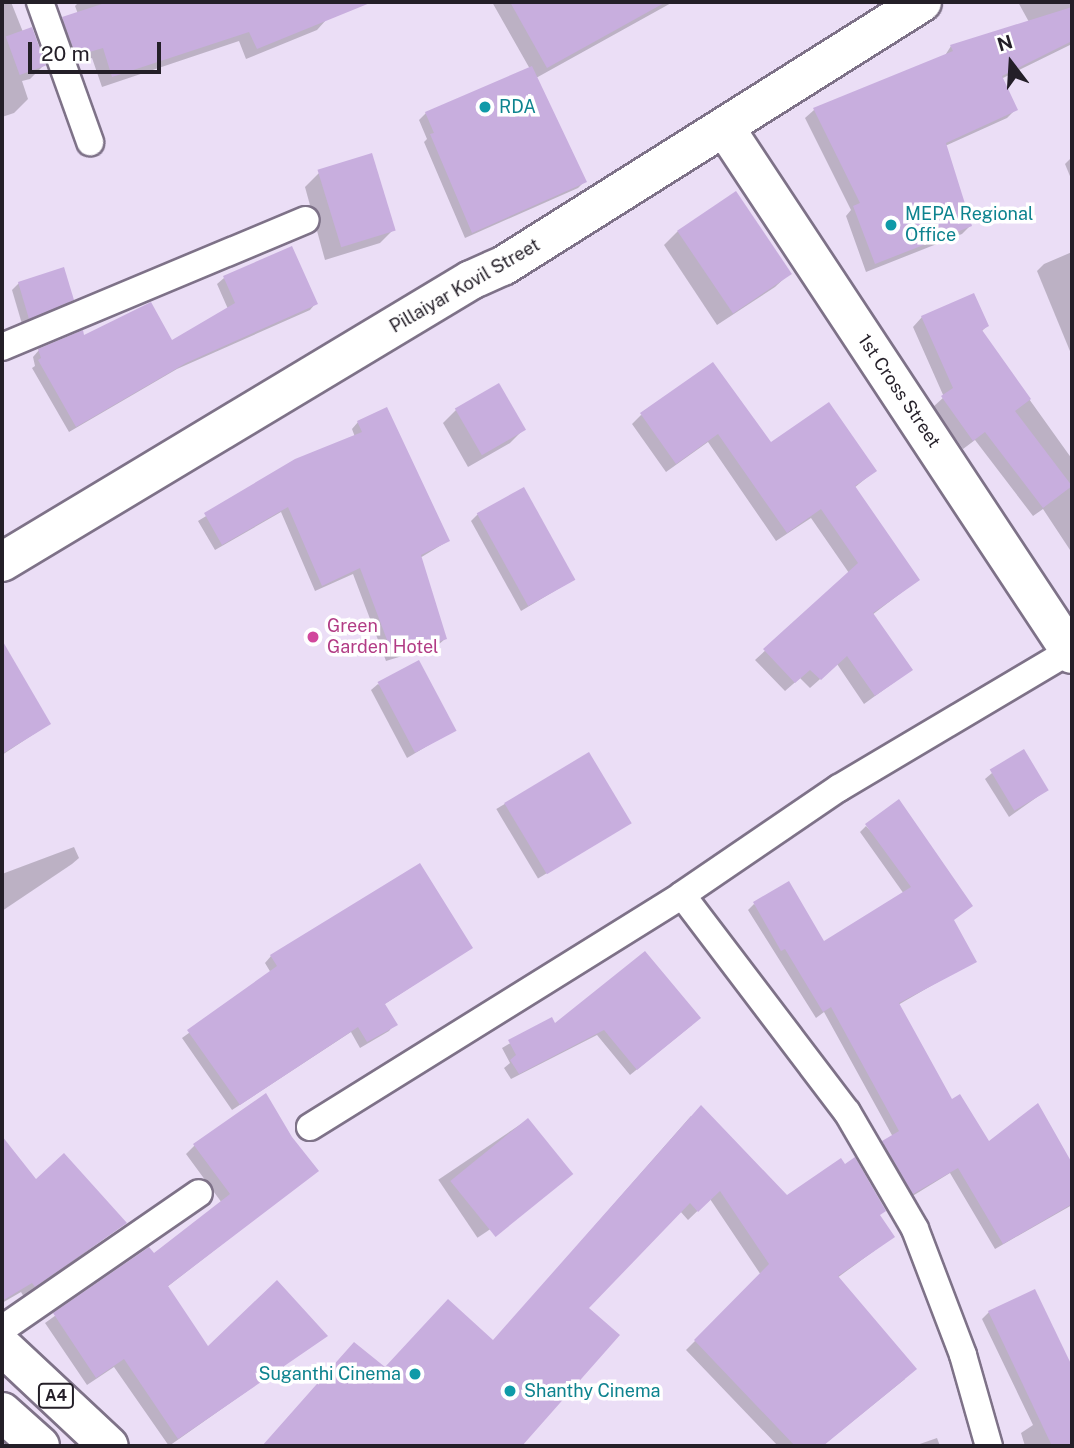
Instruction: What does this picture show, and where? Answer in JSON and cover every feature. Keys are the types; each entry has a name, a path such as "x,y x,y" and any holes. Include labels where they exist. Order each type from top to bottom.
{"main road":[{"name":"Pillaiyar Kovil Street","path":"2,562 471,280 503,266 725,128 770,95 922,2"},
{"name":"1st Cross Street","path":"725,128 1071,652"},
{"name":"A4","path":"2,1346 109,1446"},
{"name":"A4","path":"2,1412 40,1446"}],"lane":[{"path":"40,2 90,142"},
{"path":"2,346 305,220"},
{"path":"310,1126 682,895 839,788 1071,652"},
{"path":"682,895 847,1112 915,1229 963,1355 989,1446"},
{"path":"2,1329 200,1193"}],"building":[{"path":"108,2 370,3 257,49 249,32 112,77 103,48 76,56 62,17"},
{"path":"510,2 666,2 547,68"},
{"path":"1072,7 1072,41 1002,76 1018,110 946,143 972,226 875,264 853,206 860,203 813,108 953,51 950,45"},
{"path":"32,27 46,66 20,75 6,37"},
{"path":"532,66 587,182 472,233 430,134 434,133 425,112"},
{"path":"372,153 396,230 341,247 317,170"},
{"path":"736,191 792,274 733,314 677,231"},
{"path":"292,246 318,304 186,363 76,427 38,360 41,358 38,349 83,330 84,335 151,302 172,340 235,303 223,276"},
{"path":"64,267 74,300 29,319 18,282"},
{"path":"974,293 989,326 982,330 1031,399 1015,411 1072,486 1043,508 985,432 973,441 941,396 953,388 921,316"},
{"path":"713,362 771,442 829,402 877,471 855,486 920,580 873,613 913,670 875,696 847,656 821,680 810,670 795,683 763,649 858,563 821,509 787,533 718,434 676,464 640,413"},
{"path":"499,383 526,430 482,455 455,408"},
{"path":"387,407 450,541 421,555 447,639 393,656 360,568 322,586 288,507 222,545 204,513 295,459 362,432 357,421"},
{"path":"524,487 575,580 528,606 477,513"},
{"path":"2,640 51,724 2,754"},
{"path":"419,660 457,731 415,753 378,682"},
{"path":"1024,749 1049,790 1014,811 990,770"},
{"path":"589,752 632,823 547,874 504,803"},
{"path":"899,799 973,906 954,920 977,962 899,1003 952,1099 960,1094 989,1141 1038,1103 1072,1163 1072,1204 1003,1244 958,1168 913,1194 882,1141 899,1131 831,1007 823,1012 785,949 781,951 753,902 789,881 824,941 911,887 865,824"},
{"path":"420,863 473,948 385,1004 398,1025 367,1042 358,1027 240,1105 187,1030 277,966 270,955"},
{"path":"645,951 701,1018 637,1070 604,1030 519,1074 510,1060 516,1055 508,1040 552,1017 555,1023"},
{"path":"266,1093 292,1137 319,1171 168,1286 208,1346 277,1280 328,1336 178,1439 124,1359 96,1378 53,1313 149,1247 154,1253 230,1194 193,1144"},
{"path":"701,1105 787,1195 841,1158 845,1164 855,1157 886,1211 880,1215 895,1237 838,1276 917,1369 823,1446 795,1446 694,1340 769,1264 720,1191 698,1212 690,1203 589,1308 620,1335 522,1446 262,1446 354,1342 385,1367 448,1299 493,1340"},
{"path":"528,1118 573,1174 496,1237 450,1181"},
{"path":"2,1136 36,1179 64,1153 127,1223 35,1287 32,1283 2,1301"},
{"path":"1035,1289 1072,1366 1072,1446 1052,1446 988,1311"}],"place":[{"name":"RDA","path":"485,107"},
{"name":"MEPA Regional Office","path":"891,225"},
{"name":"Green Garden Hotel","path":"313,637"},
{"name":"Suganthi Cinema","path":"415,1374"},
{"name":"Shanthy Cinema","path":"510,1391"}]}
